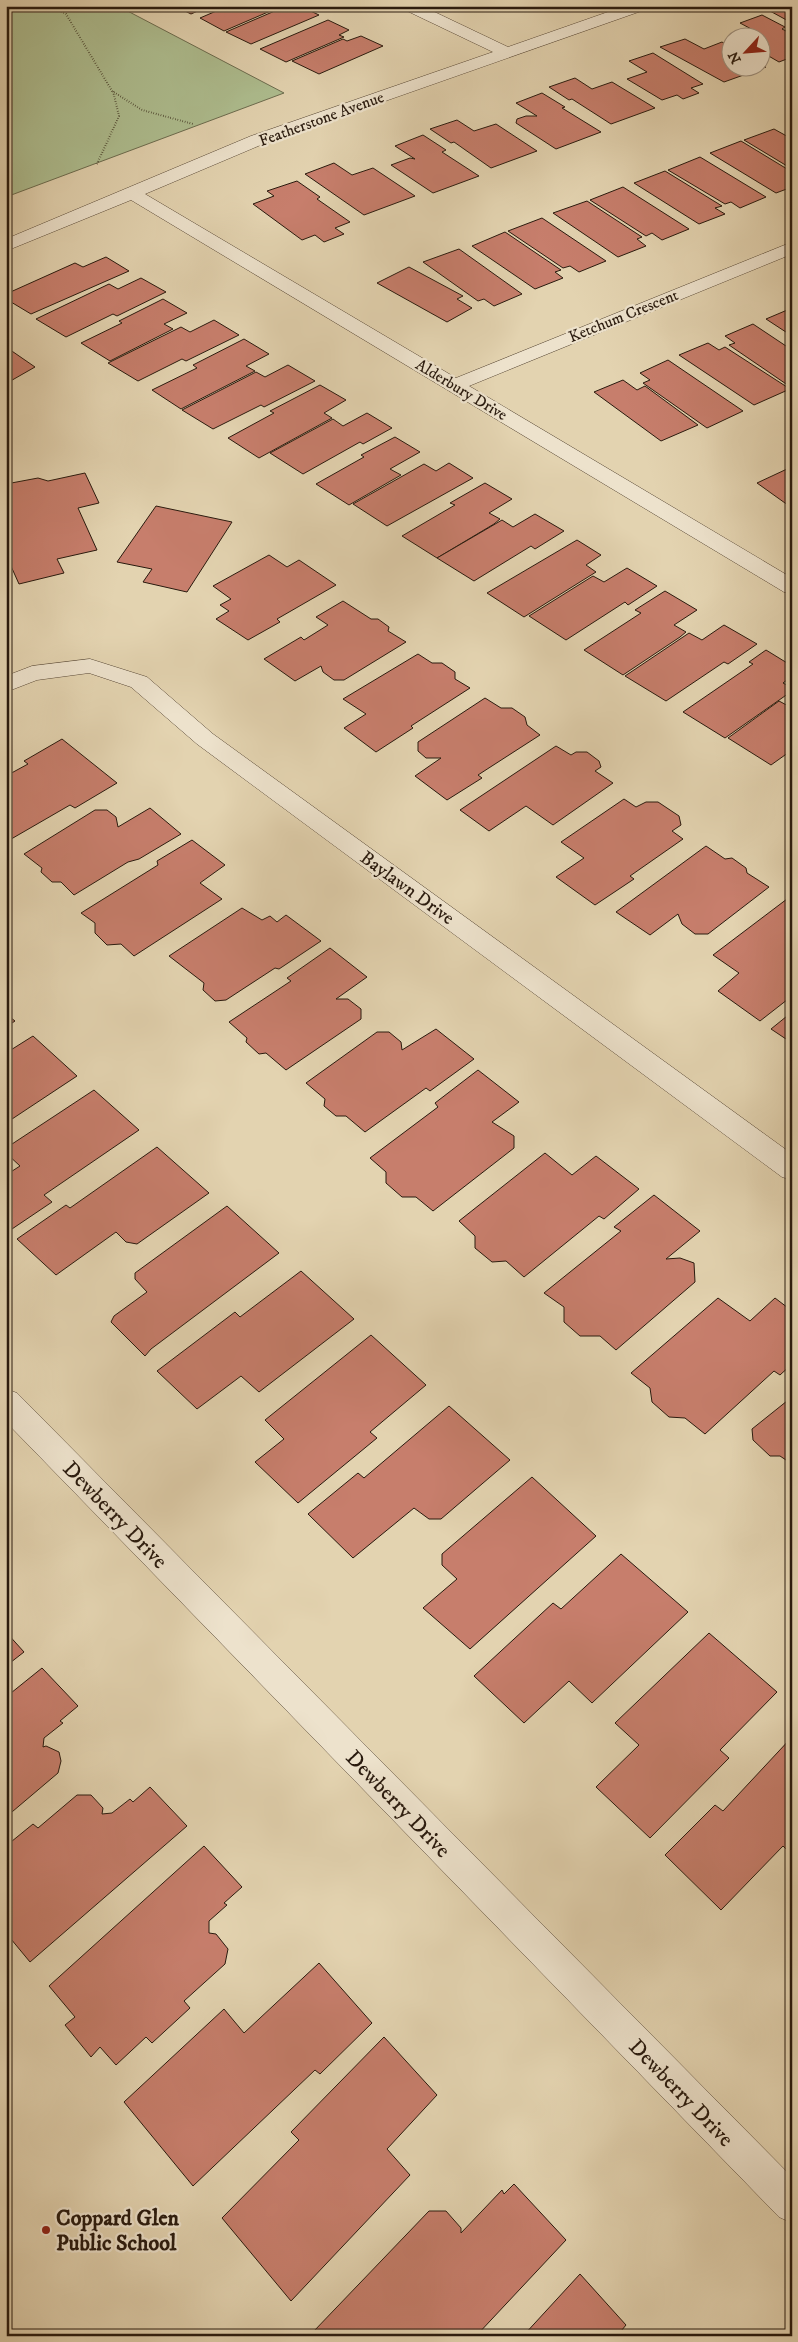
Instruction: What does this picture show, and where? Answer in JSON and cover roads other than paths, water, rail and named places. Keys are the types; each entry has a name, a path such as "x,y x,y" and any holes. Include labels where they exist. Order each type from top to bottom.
{"street":[{"path":"410,6 507,52"},
{"name":"Featherstone Avenue","path":"6,246 257,140 641,6"},
{"name":"Alderbury Drive","path":"132,193 792,587"},
{"name":"Ketchum Crescent","path":"455,385 792,247"},
{"name":"Baylawn Drive","path":"6,685 32,673 90,666 139,682 205,739 792,1169"},
{"name":"Dewberry Drive","path":"6,1402 792,2204"}],"place":[{"name":"Coppard Glen Public School","path":"46,2230"}]}
